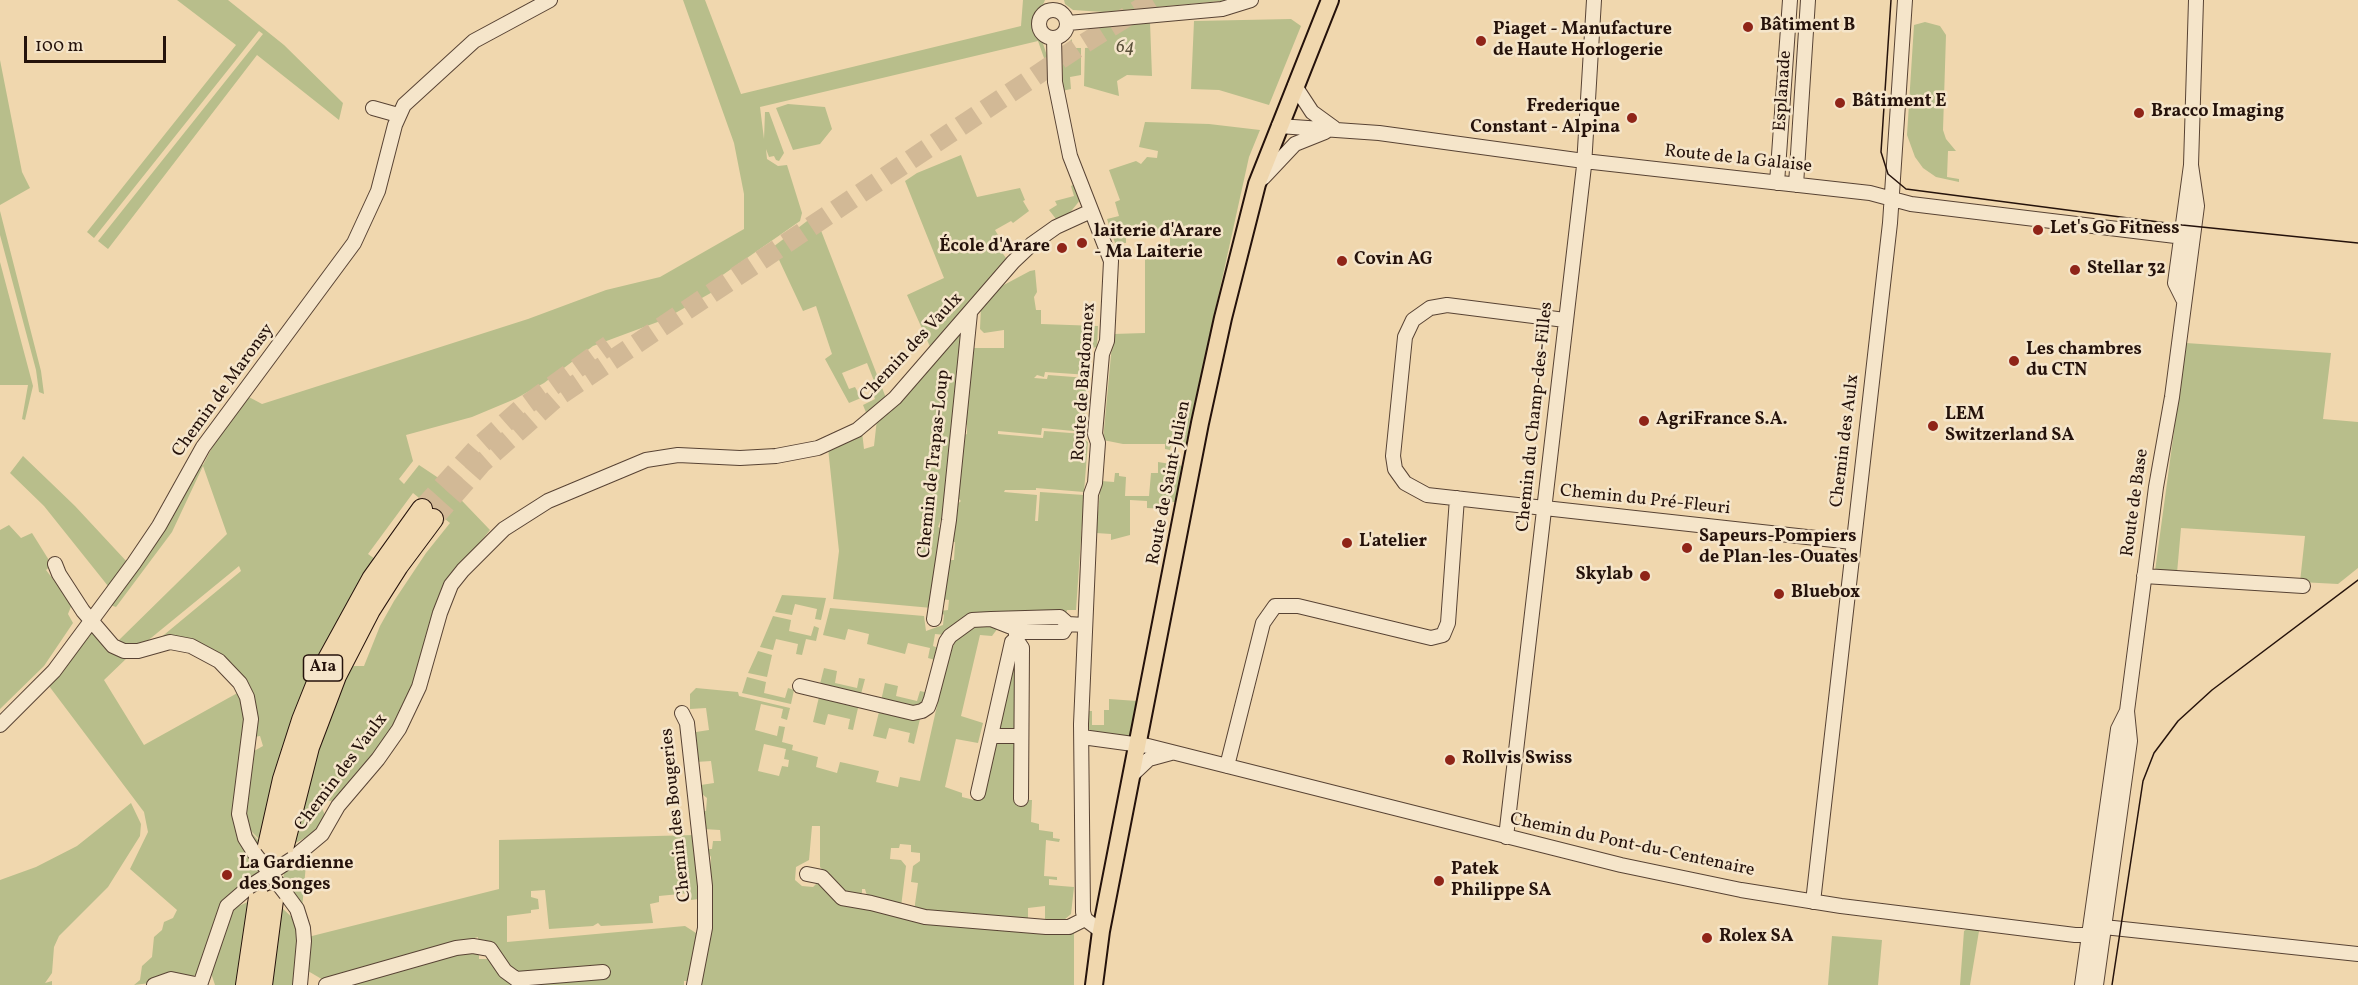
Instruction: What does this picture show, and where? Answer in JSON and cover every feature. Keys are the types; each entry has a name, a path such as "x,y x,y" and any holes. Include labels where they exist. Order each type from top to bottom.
{"highway":[{"name":"A1a","path":"275,852 283,779 302,720 322,670 372,579 428,514"},
{"path":"246,985 267,894"},
{"path":"262,985 267,894"}],"main road":[{"name":"Route de Saint-Julien","path":"1094,985 1101,932 1205,399 1257,184 1330,0"}],"street":[{"path":"372,108 398,115 415,93 474,41 550,0"},
{"path":"1054,38 1063,34 1068,22 1222,9 1251,0"},
{"name":"Chemin du Champ-des-Filles","path":"1506,837 1584,161 1594,0"},
{"name":"Esplanade","path":"1777,183 1790,0"},
{"name":"Esplanade","path":"1796,185 1808,0"},
{"name":"Chemin des Aulx","path":"1813,902 1852,542 1884,284 1905,0"},
{"name":"Route de Base","path":"2096,985 2130,741 2127,711 2144,576 2157,477 2172,397 2183,299 2175,283 2186,238 2191,165 2196,0"},
{"name":"Route de Bardonnex","path":"1068,22 1064,13 1053,5 1043,13 1039,25 1044,34 1054,38 1059,105 1070,156 1108,252 1111,281 1095,434 1098,443 1095,483 1090,494 1084,625 1082,904 1085,919"},
{"path":"1295,86 1312,112 1336,129"},
{"name":"Chemin de Maronsy","path":"0,725 42,685 91,621 147,544 203,447 354,243 378,191 398,115"},
{"name":"Route de la Galaise","path":"1279,126 1336,129 1584,161 1870,193 1891,199 1996,215 2186,238"},
{"path":"1257,184 1295,144 1309,136 1336,129"},
{"name":"Chemin des Vaulx","path":"200,985 226,906 267,894 275,852 322,834 338,806 378,759 399,729 419,687 440,614 451,585 504,529 548,501 646,460 678,455 740,458 776,456 818,448 842,438 866,424 895,398 1013,262 1032,244 1056,227 1091,211"},
{"name":"Chemin du Pré-Fleuri","path":"1565,320 1441,305 1421,313 1410,324 1405,337 1393,463 1400,478 1415,491 1427,495 1852,542"},
{"name":"Chemin de Trapas-Loup","path":"934,619 949,520 970,313"},
{"path":"1227,766 1263,623 1275,606 1298,606 1431,638 1443,635 1448,623 1457,498"},
{"path":"55,564 59,574 91,621 118,649 138,651 170,642 191,646 219,661 240,683 247,697 251,719 239,814 245,838 275,852 267,894 300,915 303,928 301,981 324,985 473,945 490,949 505,971 516,979 603,972"},
{"path":"2144,576 2302,586"},
{"path":"800,686 913,713 928,707 946,642 950,636 972,620 1060,617 1066,628"},
{"path":"991,619 1016,635 1022,648 1021,798"},
{"path":"1016,635 1084,625"},
{"path":"978,793 1012,642 1016,635"},
{"name":"Route de Base","path":"2082,985 2118,729 2127,711"},
{"name":"Chemin des Bougeries","path":"682,713 687,723 705,886 705,928 694,985"},
{"path":"991,736 1021,736"},
{"path":"1082,737 1138,745"},
{"name":"Chemin du Pont-du-Centenaire","path":"1138,745 1621,865 1813,902 2089,935"},
{"path":"1132,775 1149,759 1174,753"},
{"path":"807,874 822,877 842,898 925,917 1046,927 1069,927 1085,919 1101,932"},
{"path":"2090,919 2104,927 2358,954"},
{"path":"2102,944 2089,935 2104,927"},
{"path":"154,985 171,979 200,985"}],"green space":[{"path":"177,0 228,0 284,45 343,103 339,120 257,55 108,249 98,241 263,34 259,31 94,238 87,232 236,45"},
{"path":"683,0 705,0 741,94 1021,26 1023,0 1045,0 1036,22 1048,59 1044,58 1038,41 760,107 764,139 765,112 769,112 784,153 779,161 774,156 769,157 766,149 767,159 778,166 787,165 802,213 800,221 714,281 716,290 663,320 593,346 544,383 515,399 472,417 406,435 413,461 399,479 404,484 419,465 443,481 490,530 448,582 417,682 407,708 387,741 337,800 319,802 326,817 321,829 292,845 310,765 348,666 364,666 380,626 394,601 426,553 450,523 413,493 368,554 375,559 333,629 291,720 273,784 261,841 245,825 263,846 275,852 286,850 317,835 285,860 271,861 256,848 244,828 243,811 254,751 263,746 260,736 254,737 255,709 248,684 234,666 206,646 173,637 159,639 241,571 239,566 140,647 128,646 119,640 227,534 203,466 172,532 116,607 110,605 153,545 198,464 203,465 215,442 247,396 262,404 528,319 606,290 660,277 744,229 744,194 734,143"},
{"path":"1064,0 1232,0 1104,12 1073,10 1065,4"},
{"path":"1291,19 1301,26 1269,105 1219,90 1191,89 1194,21"},
{"name":"64","path":"1150,22 1152,76 1127,75 1117,81 1119,96 1084,86 1085,48 1096,47 1096,26"},
{"path":"1925,22 1940,26 1946,35 1943,130 1946,139 1956,151 1948,151 1947,177 1959,179 1959,182 1936,177 1923,168 1915,157 1907,135 1914,25"},
{"path":"1072,39 1072,48 1081,48 1081,75 1070,77 1071,89 1062,91 1063,49"},
{"path":"0,60 22,172 30,188 0,205"},
{"path":"788,104 825,107 832,129 820,144 793,150 776,108"},
{"path":"1145,122 1209,124 1260,130 1249,157 1185,447 1171,446 1170,450 1165,449 1165,444 1123,444 1103,440 1113,334 1145,333 1145,252 1170,253 1170,235 1126,230 1126,243 1115,243 1107,219 1119,216 1115,202 1120,200 1109,170 1136,161 1141,164 1147,157 1157,158 1158,151 1139,147"},
{"path":"961,155 977,197 1020,188 1025,200 1023,201 1029,211 1013,223 1011,221 995,230 1001,240 996,244 1006,258 991,282 932,351 907,295 944,278 905,181 917,173"},
{"path":"1075,184 1081,199 1068,215 1056,219 1049,210 1057,205 1055,201 1074,196 1071,186"},
{"path":"0,211 41,371 44,394 39,392 36,370 0,235"},
{"path":"815,215 886,398 867,415 863,405 875,399 873,394 878,391 867,363 842,373 849,389 855,387 861,398 849,403 825,359 832,354 816,306 803,311 773,247"},
{"path":"0,262 33,386 25,420 22,419 28,385 0,385"},
{"path":"1035,270 1037,292 1034,297 1036,310 1041,310 1041,324 1098,326 1097,347 1092,348 1089,375 1045,372 1044,377 1037,375 1034,378 1047,379 1048,375 1087,378 1084,432 1042,428 1041,435 998,431 998,434 1043,438 1044,431 1084,434 1083,439 1088,442 1084,492 1036,488 1036,490 1005,490 1004,492 1037,495 1035,521 1038,521 1040,492 1084,495 1076,610 1067,610 1066,614 981,614 945,635 935,634 933,646 938,648 935,660 928,658 930,648 908,643 905,654 867,644 869,634 848,629 845,640 823,635 830,608 924,616 926,631 943,625 944,615 940,611 948,610 949,600 941,599 946,567 950,567 950,560 954,560 955,542 950,542 955,506 961,501 958,498 960,437 967,434 967,425 962,421 971,348 1004,348 1004,330 984,333 980,329 981,306 1000,287"},
{"path":"964,325 947,503 938,527 945,530 932,608 833,599 839,551 828,448 862,432 864,449 874,446 877,419"},
{"path":"2186,343 2331,353 2323,419 2358,422 2358,568 2338,584 2300,582 2305,536 2181,528 2177,573 2155,571"},
{"path":"23,456 75,506 128,563 108,586 44,506 10,473"},
{"path":"1158,462 1183,466 1177,502 1169,502 1168,509 1147,508 1147,501 1130,500 1130,535 1111,540 1111,534 1096,533 1101,481 1114,482 1115,473 1119,473 1119,476 1126,477 1125,496 1149,496 1151,473 1158,473"},
{"path":"9,525 21,538 32,533 52,565 46,570 72,604 68,614 73,623 44,666 0,709 0,530"},
{"path":"782,595 826,598 821,620 815,619 817,609 795,604 792,615 775,612"},
{"path":"773,616 791,620 789,631 811,636 814,626 819,628 816,641 806,639 802,655 796,654 798,644 776,639 773,650 760,647"},
{"path":"985,624 998,628 992,636 980,635 961,716 983,723 978,743 956,739 945,787 962,793 962,797 974,800 1016,645 1020,800 1032,800 1031,822 1039,824 1039,830 1053,832 1053,838 1060,839 1059,842 1046,840 1044,876 1057,877 1057,880 1049,879 1049,885 1074,887 1071,914 1064,920 1045,922 1045,906 1028,908 1028,921 921,912 1074,931 1074,985 698,985 710,879 711,857 706,849 712,849 713,841 721,841 720,830 703,829 701,811 706,811 707,798 702,794 701,785 714,783 711,761 696,762 696,732 709,730 706,708 690,709 690,694 696,688 738,692 739,696 790,708 787,720 781,718 783,709 761,704 755,730 777,736 779,726 785,727 782,742 793,745 792,750 818,757 816,767 837,773 840,762 879,771 876,782 898,787 900,777 920,781 948,657 955,642 964,630 973,625","holes":["764,744 786,749 784,759 789,760 788,767 782,766 779,776 758,771","812,826 820,826 820,867 847,896 852,898 853,893 862,893 862,889 865,889 867,896 901,907 906,866 901,860 890,859 891,848 899,848 900,844 911,845 911,852 920,853 920,861 913,866 911,882 918,883 914,911 837,901 818,882 813,887 802,886 795,880 796,867 809,860"]},
{"path":"91,632 97,633 128,657 104,680 144,745 241,691 246,704 239,793 259,871 256,876 232,894 197,974 190,978 134,985 140,980 142,966 152,957 154,937 162,930 164,922 173,918 177,910 130,869 148,832 144,812 49,686"},
{"path":"758,651 772,655 767,677 748,673"},
{"path":"824,668 837,671 835,683 857,688 859,678 865,679 861,694 820,684"},
{"path":"747,677 766,682 764,693 785,698 788,688 794,690 791,704 742,693"},
{"path":"885,683 898,686 896,696 917,701 920,691 929,693 927,700 914,708 881,701"},
{"path":"819,697 856,705 858,708 853,730 848,729 850,719 828,714 825,725 813,722"},
{"path":"1109,699 1137,701 1130,736 1091,732 1088,728 1088,711 1092,711 1092,725 1104,725 1104,710 1109,710"},
{"path":"879,712 920,719 914,744 908,742 910,733 889,728 886,739 873,736"},
{"path":"131,803 141,824 140,836 108,887 59,936 54,947 52,973 45,983 52,981 52,985 0,985 0,880 36,867 77,846"},
{"path":"695,835 699,901 698,899 691,900 690,893 659,896 659,902 650,904 653,923 601,926 598,923 593,926 549,929 545,890 531,891 531,897 538,899 539,909 531,910 531,913 507,916 507,942 685,926 696,933 697,940 689,981 684,981 684,985 339,985 468,949 479,951 479,959 493,959 478,942 478,937 325,981 308,971 308,937 499,889 499,840"},
{"path":"307,853 302,909 283,878 285,870"},
{"path":"252,900 236,985 215,985 211,973 230,910"},
{"path":"281,907 299,924 295,985 271,985"},
{"path":"1967,929 1979,931 1970,985 1960,985 1964,931"},
{"path":"1832,936 1882,940 1878,985 1828,985"}],"tunnel":[{"path":"433,519 482,463 557,397 1080,46 1154,0"},
{"path":"422,509 478,447 522,408 609,345"}],"tram line":[{"path":"1891,0 1881,152 1888,174 1906,189 2182,225 2358,243"},
{"path":"2112,985 2143,781 2154,753 2178,721 2212,690 2358,580"}],"place":[{"name":"Bâtiment B","path":"1748,27"},
{"name":"Piaget - Manufacture de Haute Horlogerie","path":"1481,41"},
{"name":"Bâtiment E","path":"1840,103"},
{"name":"Bracco Imaging","path":"2139,113"},
{"name":"Frederique Constant - Alpina","path":"1632,118"},
{"name":"Let's Go Fitness","path":"2038,230"},
{"name":"laiterie d'Arare - Ma Laiterie","path":"1082,243"},
{"name":"École d'Arare","path":"1062,248"},
{"name":"Covin AG","path":"1342,261"},
{"name":"Stellar 32","path":"2075,270"},
{"name":"Les chambres du CTN","path":"2014,361"},
{"name":"AgriFrance S.A.","path":"1644,421"},
{"name":"LEM Switzerland SA","path":"1933,426"},
{"name":"L'atelier","path":"1347,543"},
{"name":"Sapeurs-Pompiers de Plan-les-Ouates","path":"1687,548"},
{"name":"Skylab","path":"1645,576"},
{"name":"Bluebox","path":"1779,594"},
{"name":"Rollvis Swiss","path":"1450,760"},
{"name":"La Gardienne des Songes","path":"227,875"},
{"name":"Patek Philippe SA","path":"1439,881"},
{"name":"Rolex SA","path":"1707,938"}]}
